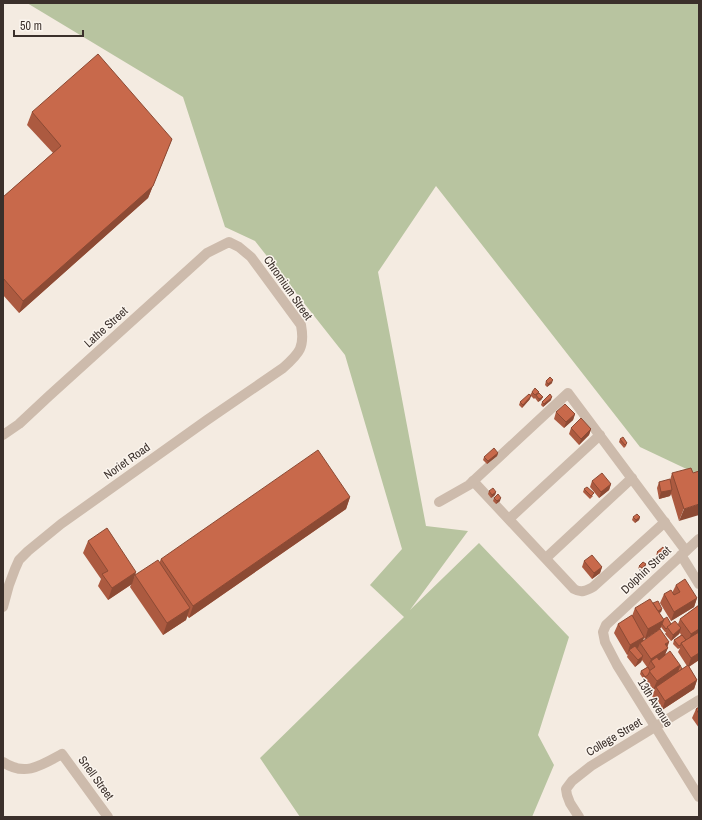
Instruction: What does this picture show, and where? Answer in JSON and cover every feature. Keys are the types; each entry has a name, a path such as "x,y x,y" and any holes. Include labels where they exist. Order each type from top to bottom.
{"street":[{"name":"Chromium Street","path":"229,242 239,247 251,257 301,325 303,336 302,346 294,358"},
{"name":"Lathe Street","path":"3,435 19,424 207,253 229,242"},
{"name":"Noriet Road","path":"3,607 15,569 19,560 28,550 61,524 283,368 294,358"},
{"path":"439,502 469,485 568,393 665,522 684,553 699,584"},
{"path":"509,520 600,435"},
{"path":"546,558 632,478"},
{"path":"473,481 574,589 578,591 588,590 665,522"},
{"name":"Dolphin Street","path":"611,620 699,539"},
{"name":"13th Avenue","path":"611,620 606,625 603,632 605,642 617,665 699,797"},
{"name":"College Street","path":"579,817 568,799 566,788 579,774 699,700"},
{"name":"Snell Street","path":"3,762 13,768 21,769 39,767 62,754 108,817"}],"green space":[{"path":"27,3 697,3 699,6 699,470 695,473 640,447 436,186 378,272 426,526 468,531 410,610 479,543 569,637 538,735 554,765 532,817 300,817 260,758 404,617 370,585 402,549 345,355 255,241 225,227 183,97"}],"building":[{"path":"98,54 172,139 153,186 23,301 3,278 3,197 61,146 32,112"},
{"path":"550,377 553,380 548,384 546,381"},
{"path":"535,388 539,392 535,395 532,392"},
{"path":"539,393 543,397 539,399 536,395"},
{"path":"529,394 531,396 523,405 520,402"},
{"path":"550,394 552,397 544,404 542,402"},
{"path":"565,404 575,414 566,422 556,412"},
{"path":"581,418 591,429 581,439 571,428"},
{"path":"623,437 627,443 625,445 620,439"},
{"path":"494,448 498,453 488,461 484,457"},
{"path":"318,450 350,497 193,606 161,559"},
{"path":"691,468 693,473 699,471 699,504 684,509 672,473"},
{"path":"602,473 611,484 601,492 592,481"},
{"path":"670,479 672,490 661,492 659,482"},
{"path":"587,487 594,493 591,496 584,489"},
{"path":"493,488 496,492 492,495 489,491"},
{"path":"498,494 501,498 497,501 494,498"},
{"path":"637,514 640,517 636,520 633,517"},
{"path":"107,528 136,572 112,588 102,574 108,571 88,541"},
{"path":"663,547 666,550 660,555 657,552"},
{"path":"592,555 602,567 594,573 584,561"},
{"path":"158,560 190,608 167,623 135,575"},
{"path":"643,562 646,564 642,568 639,566"},
{"path":"685,579 697,598 674,612 664,594 671,590 674,595 680,592 676,585"},
{"path":"650,599 664,620 648,629 635,608"},
{"path":"658,601 662,609 658,611 653,603"},
{"path":"699,605 699,629 691,634 680,619"},
{"path":"632,615 644,637 630,645 618,624"},
{"path":"667,617 671,624 666,629 662,624 664,619"},
{"path":"675,621 681,628 673,635 667,627"},
{"path":"660,629 669,642 665,644 668,648 651,659 640,643"},
{"path":"699,632 699,653 691,658 681,643"},
{"path":"682,635 686,640 679,646 674,640"},
{"path":"635,646 643,656 638,660 629,650"},
{"path":"670,651 680,665 657,681 649,671 655,667 651,661 657,657 659,660"},
{"path":"680,665 682,669 678,672 678,671"},
{"path":"688,665 697,680 665,701 656,687"},
{"path":"648,667 650,671 645,677 641,671"},
{"path":"699,707 699,714 696,709"}]}
